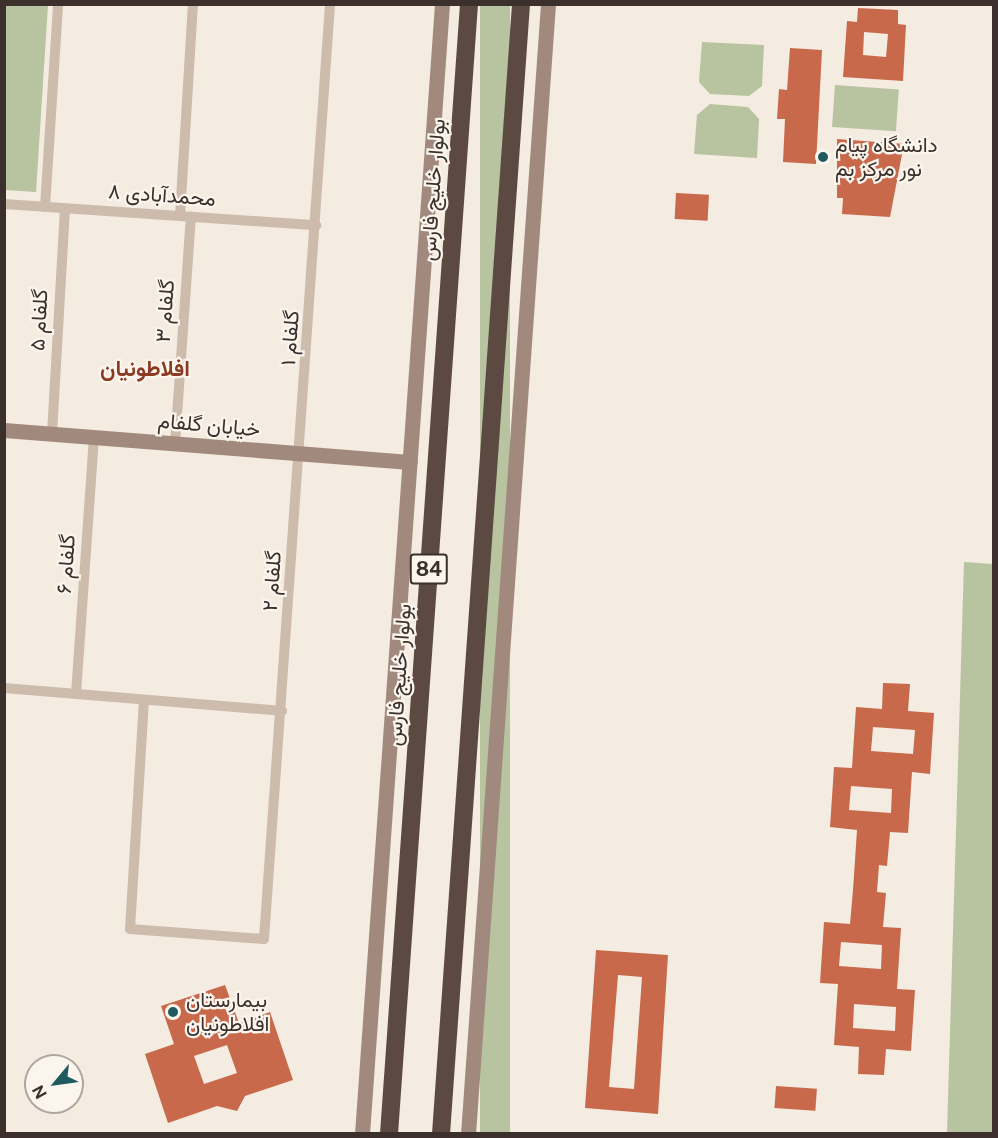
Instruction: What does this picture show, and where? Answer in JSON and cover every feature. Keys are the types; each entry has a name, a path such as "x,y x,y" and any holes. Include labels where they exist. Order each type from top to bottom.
{"highway":[{"name":"بولوار خلیج فارس","path":"389,1134 469,4"},
{"name":"84","path":"441,1134 521,4"}],"street":[{"path":"45,207 58,4"},
{"path":"180,216 193,4"},
{"name":"گلفام ۱","path":"301,453 330,4"},
{"path":"362,1134 442,4"},
{"path":"468,1134 548,4"},
{"name":"محمدآبادی ۸","path":"4,204 316,225"},
{"name":"گلفام ۵","path":"51,434 65,208"},
{"name":"گلفام ۳","path":"175,444 192,217"},
{"name":"خیابان گلفام","path":"4,430 410,462"},
{"name":"گلفام ۶","path":"76,694 94,437"},
{"name":"گلفام ۲","path":"144,700 130,929 264,939 301,453"},
{"path":"4,688 282,711"}],"green space":[{"path":"4,5 48,5 36,192 5,190"},
{"path":"480,5 510,5 510,1134 480,1134"},
{"path":"702,42 764,45 762,86 749,96 710,94 699,82"},
{"path":"835,85 899,89 896,131 832,127"},
{"path":"710,104 748,107 759,119 757,158 694,154 697,115"},
{"path":"964,562 993,564 993,1133 947,1133"}],"building":[{"path":"858,8 898,10 898,24 906,25 903,81 843,77 847,21 857,22","holes":["864,32 888,34 886,57 863,55"]},
{"path":"790,48 822,50 816,164 783,162 785,119 777,119 779,89 787,90"},
{"path":"837,139 904,144 890,217 842,214 843,198 837,198"},
{"path":"676,193 709,195 708,221 675,219"},
{"path":"883,683 910,684 908,711 934,713 930,774 912,772 908,833 890,832 887,866 879,865 877,892 886,893 883,927 901,928 897,989 915,990 911,1051 886,1049 884,1075 858,1074 859,1047 834,1045 838,984 820,983 824,922 850,924 857,830 830,827 834,767 852,768 856,707 882,709","holes":["873,727 915,730 913,754 871,751","851,786 892,789 891,813 849,810","841,942 882,945 881,969 839,966","854,1004 896,1007 895,1031 853,1028"]},
{"path":"596,950 668,955 658,1114 585,1108","holes":["618,975 642,977 634,1089 609,1087"]},
{"path":"225,985 239,1023 270,1012 293,1080 245,1096 237,1111 217,1106 168,1123 145,1054 174,1044 161,1006","holes":["227,1045 237,1073 204,1084 194,1056"]},
{"path":"776,1086 817,1089 815,1111 774,1108"}],"place":[{"name":"دانشگاه پیام نور مرکز بم","path":"823,157"},
{"name":"بیمارستان افلاطونیان","path":"173,1012"}],"district":[{"name":"افلاطونیان","path":"145,369"}]}
